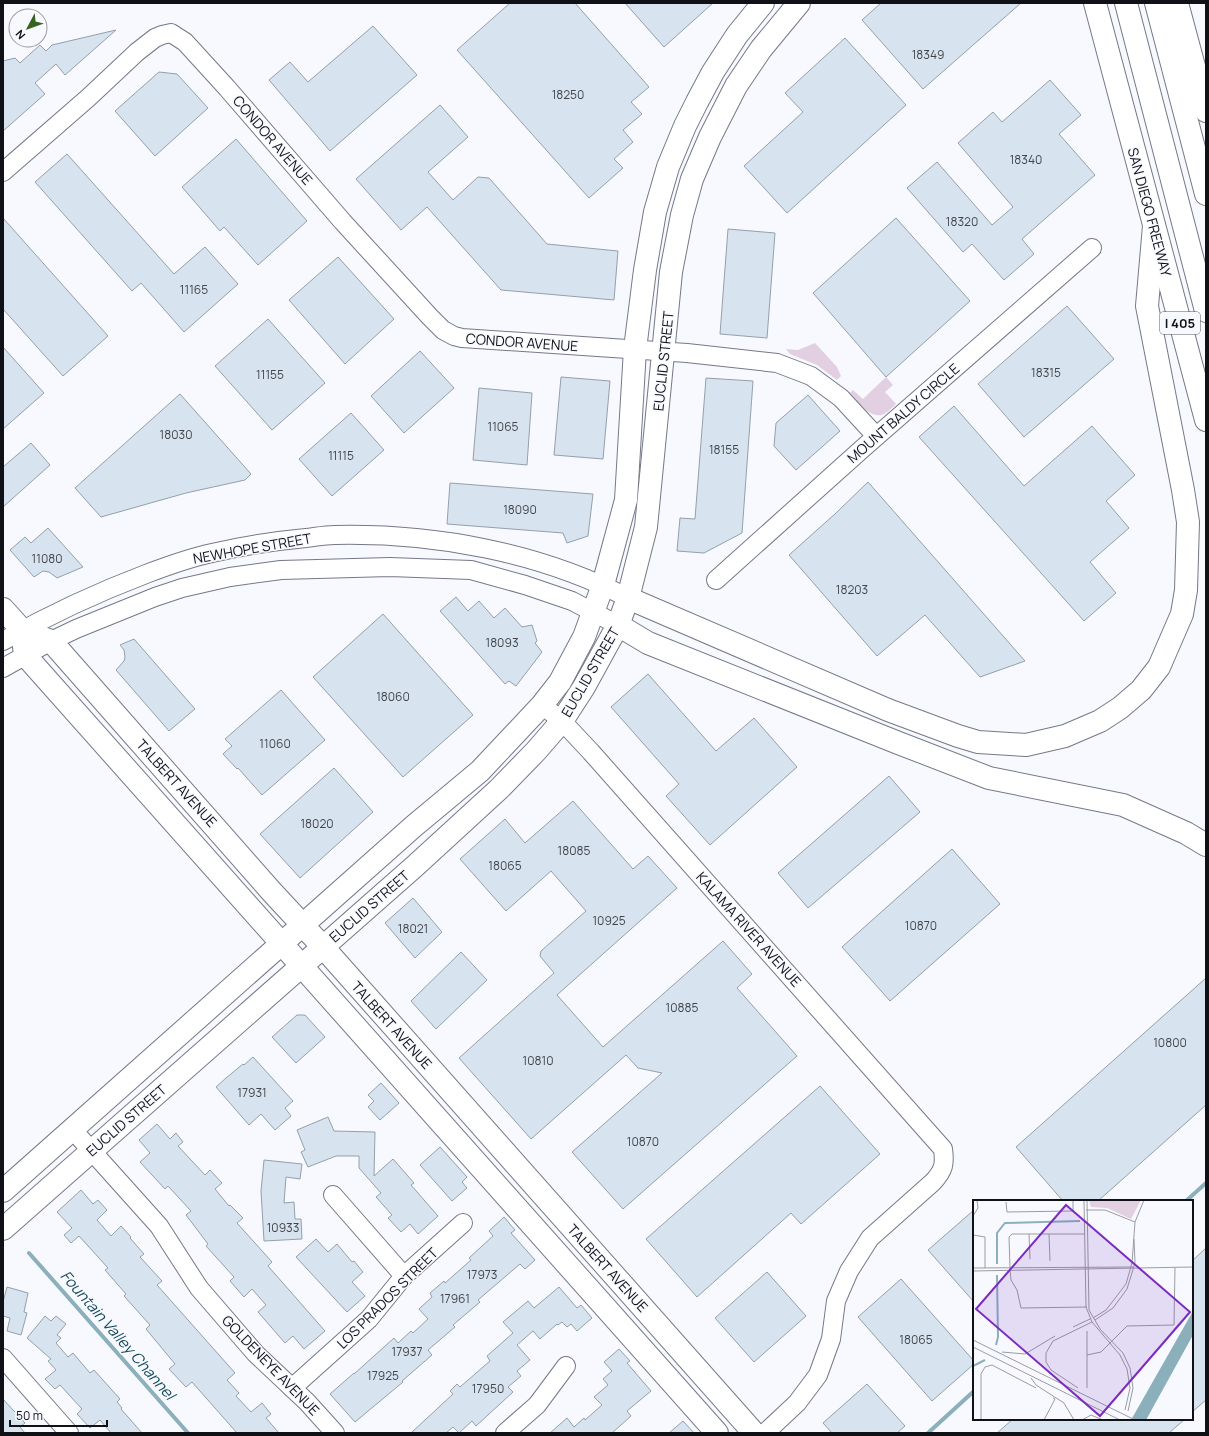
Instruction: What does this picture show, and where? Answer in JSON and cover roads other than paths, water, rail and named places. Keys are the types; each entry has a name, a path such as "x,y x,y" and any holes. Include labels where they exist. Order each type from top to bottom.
{"main road":[{"name":"EUCLID STREET","path":"3,1190 414,826 480,771 542,705 560,682 584,637 594,613 626,500 635,349 648,251 655,212 668,167 684,126 712,72 763,3"},
{"name":"EUCLID STREET","path":"3,1229 427,855 499,789 536,751 562,721 584,688 618,626 628,598 646,527 671,272 682,215 692,179 710,137 736,86 761,49 799,3"},
{"name":"SAN DIEGO FREEWAY","path":"1096,3 1206,420"},
{"path":"1126,3 1206,311"},
{"path":"1156,3 1206,194"},
{"path":"1177,3 1206,111"},
{"path":"628,598 888,710 978,742 1026,745 1065,736 1100,721 1120,708 1141,690 1159,667 1182,614 1186,590 1188,522 1147,306 1154,226"},
{"name":"TALBERT AVENUE","path":"3,609 22,630 51,641 754,1433"},
{"path":"618,626 648,643 989,778 1123,805 1186,833 1206,845"},
{"path":"22,630 24,655"},
{"name":"TALBERT AVENUE","path":"24,655 717,1433"}],"street":[{"name":"CONDOR AVENUE","path":"3,172 155,38 171,33 185,42 227,88 343,222 443,330 454,336 471,339 664,351 777,363 811,376 841,398 876,436"},
{"name":"MOUNT BALDY CIRCLE","path":"716,580 876,436 1092,248"},
{"name":"NEWHOPE STREET","path":"3,641 58,611 114,586 183,561 211,553 280,540 334,535 415,538 494,550 534,560 584,577 628,598"},
{"name":"NEWHOPE STREET","path":"3,668 24,655 76,629 155,597 182,588 230,577 281,570 390,567 471,570 572,600 618,626"},
{"name":"KALAMA RIVER AVENUE","path":"542,705 562,721 943,1149 945,1161 941,1173 933,1182 870,1238 849,1271 836,1301 831,1339 818,1375 797,1403 765,1433"},
{"name":"GOLDENEYE AVENUE","path":"72,1129 159,1226 199,1288 256,1354 307,1402 336,1433"},
{"path":"333,1195 404,1276"},
{"name":"LOS PRADOS STREET","path":"292,1388 369,1319 404,1276 463,1223"},
{"path":"3,1358 69,1433"},
{"path":"505,1433 537,1405 566,1366"}],"waterway":[{"name":"Fountain Valley Channel","path":"1187,1200 1206,1183"},
{"name":"Fountain Valley Channel","path":"29,1253 188,1433"},
{"name":"Fountain Valley Channel","path":"928,1433 973,1392"}]}
